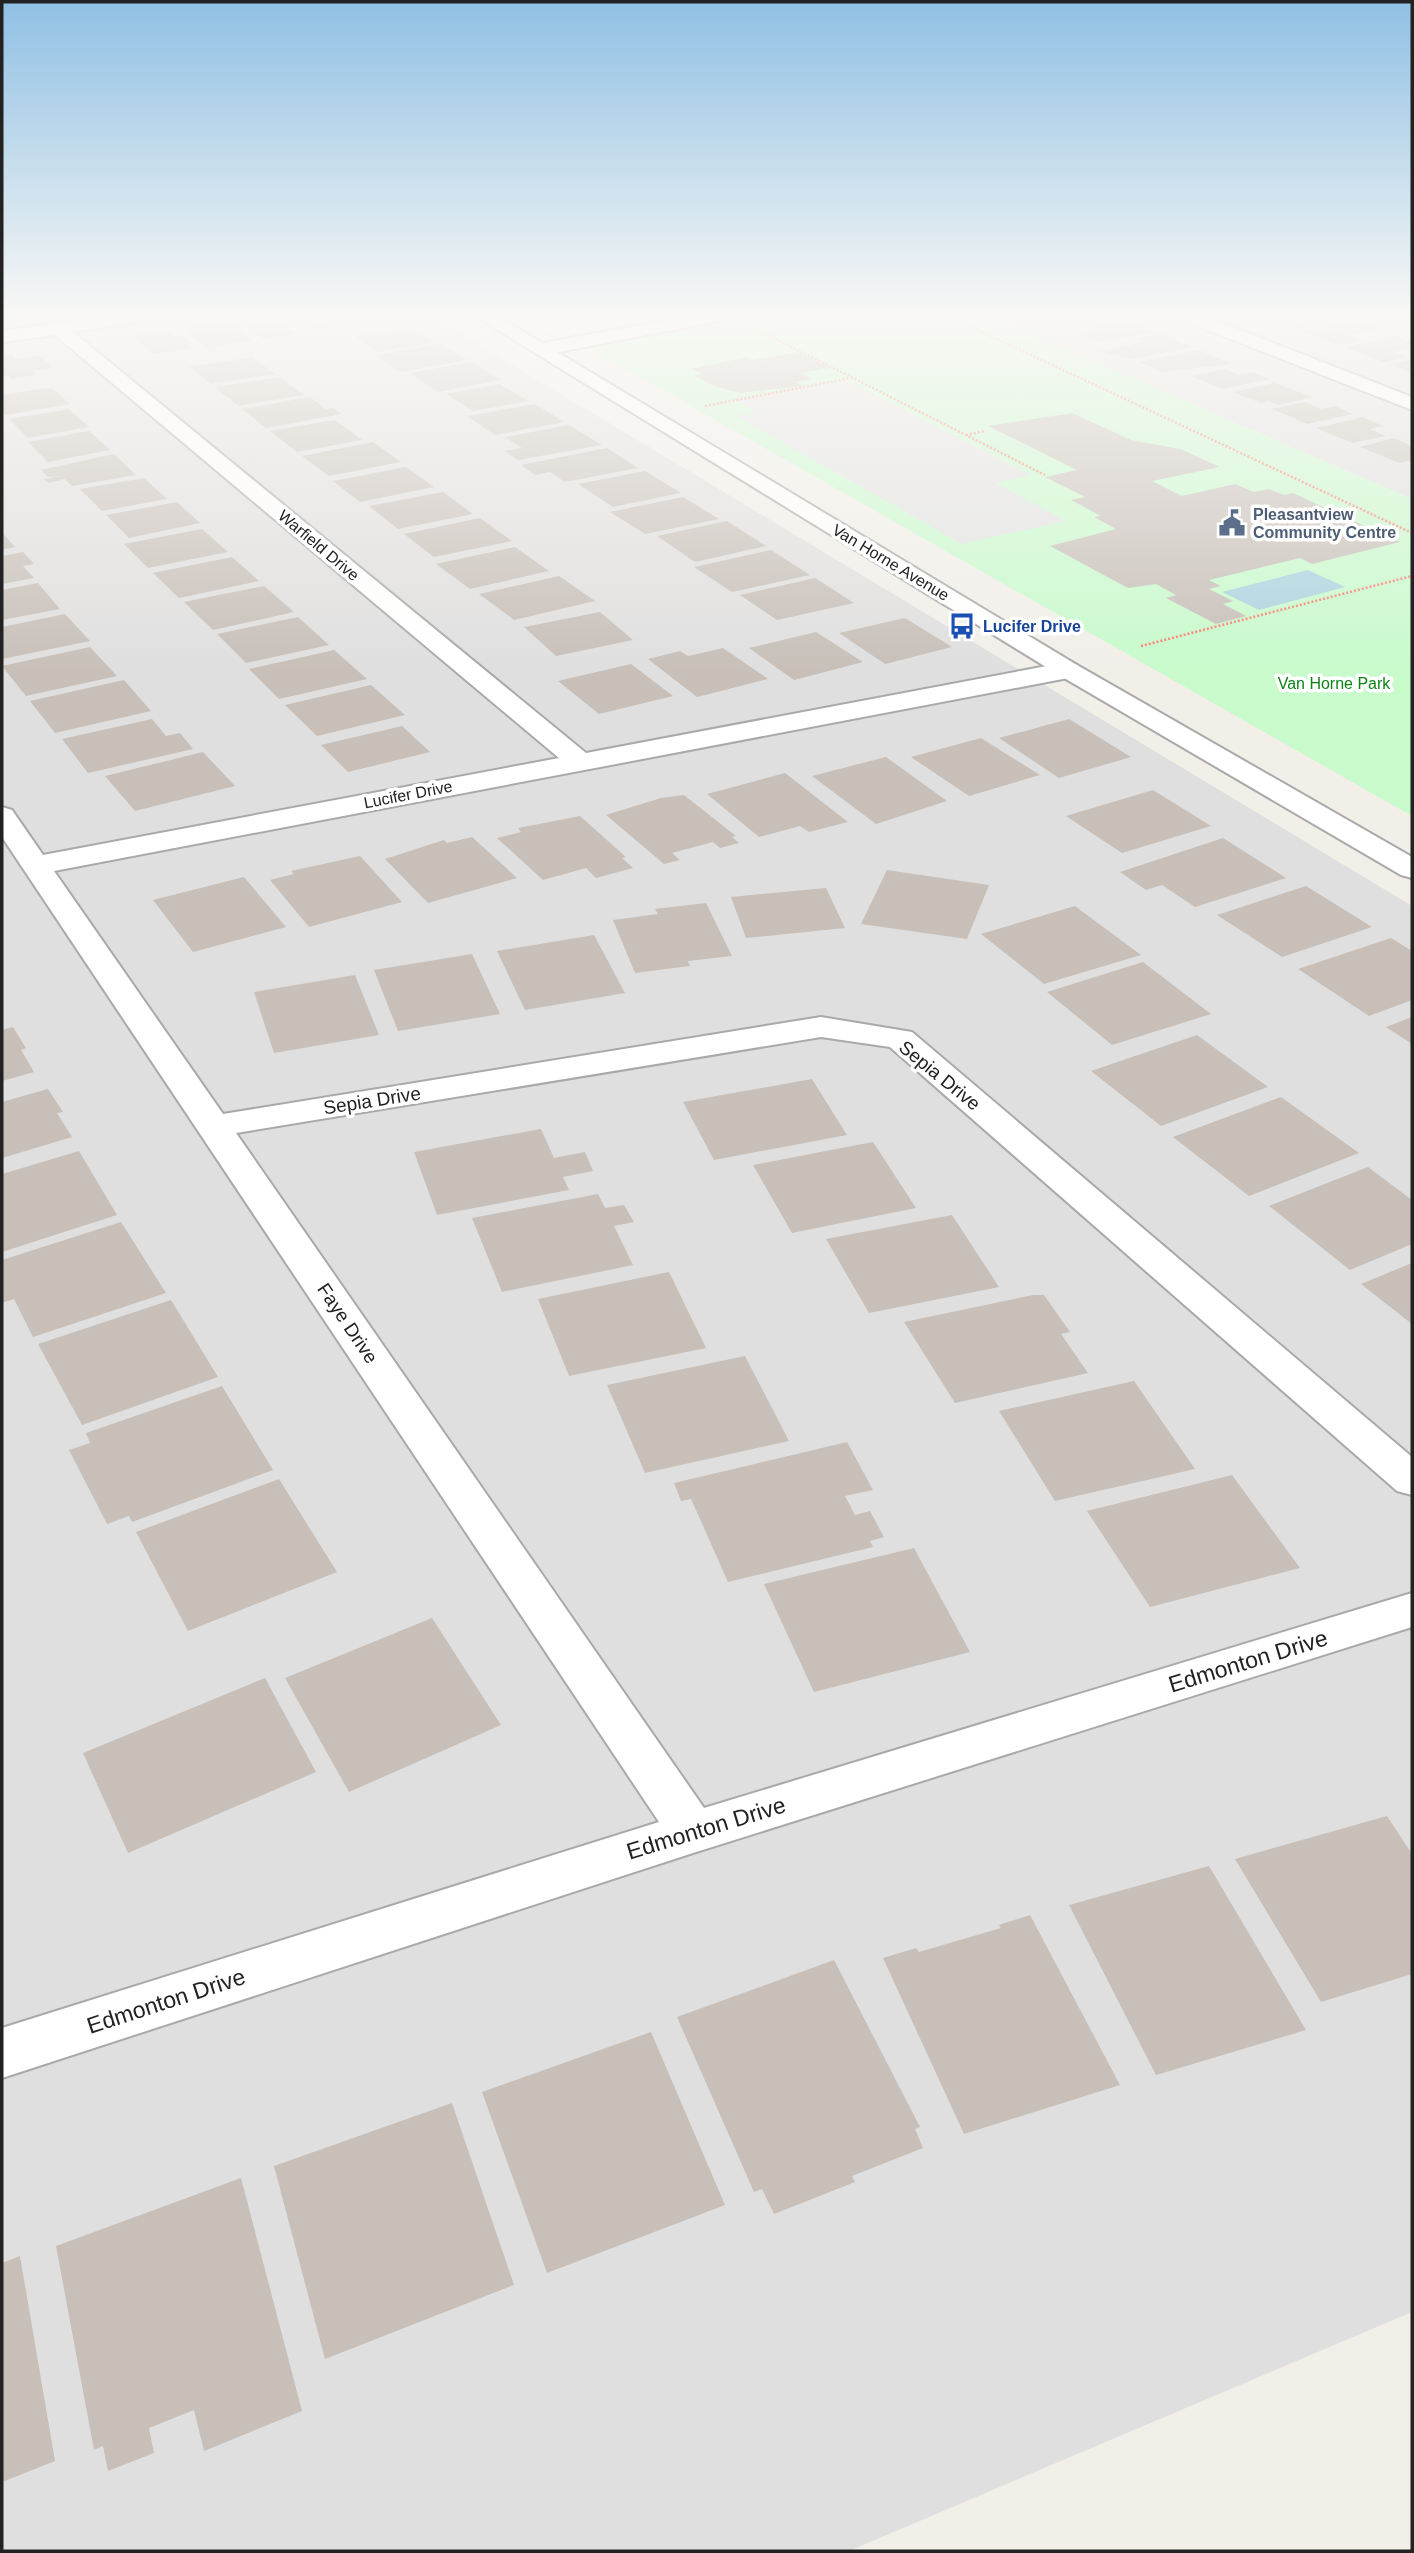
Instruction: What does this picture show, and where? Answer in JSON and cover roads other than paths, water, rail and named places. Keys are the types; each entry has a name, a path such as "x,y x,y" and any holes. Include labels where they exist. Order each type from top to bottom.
{"street":[{"name":"Warfield Drive","path":"185,433 579,761"},
{"name":"Van Horne Avenue","path":"681,433 1068,670 1412,869"},
{"name":"Lucifer Drive","path":"37,864 1068,670"},
{"name":"Faye Drive","path":"2,816 692,1832"},
{"name":"Sepia Drive","path":"214,1126 821,1027 900,1039 1412,1480"},
{"name":"Edmonton Drive","path":"2,2053 692,1832 1412,1610"}],"water":[{"path":"1308,570 1345,587 1259,610 1222,592"}],"place":[{"name":"Pleasantview Community Centre","path":"1232,523"},
{"name":"Lucifer Drive","path":"962,626"}],"park label":[{"name":"Van Horne Park","path":"1334,683"}]}
